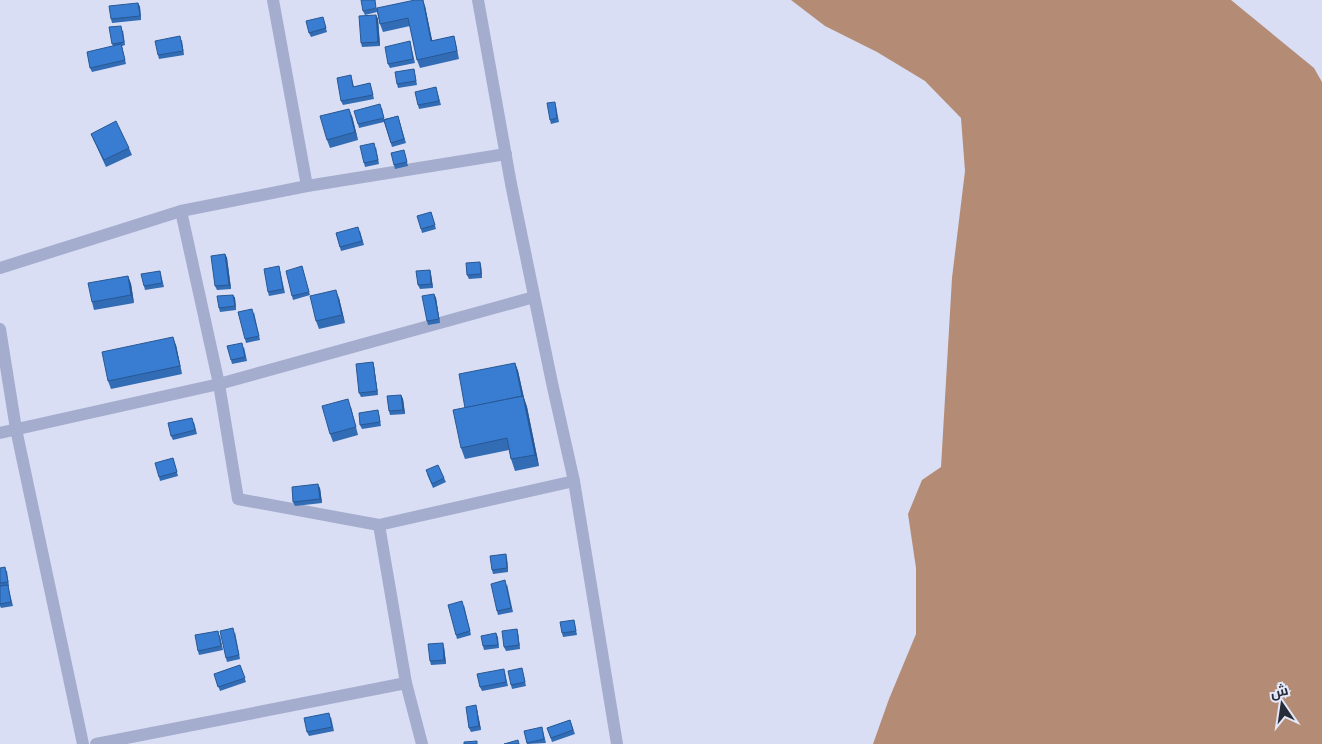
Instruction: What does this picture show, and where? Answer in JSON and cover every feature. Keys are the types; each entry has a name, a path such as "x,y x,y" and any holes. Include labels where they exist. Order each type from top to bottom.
{"street":[{"path":"272,0 307,186"},
{"path":"478,0 534,297 574,481 617,744"},
{"path":"0,268 181,211 307,186 506,154"},
{"path":"181,211 219,384 238,499 380,525 574,481"},
{"path":"0,433 219,384 534,297"},
{"path":"0,329 16,429 83,744"},
{"path":"380,525 406,683 422,744"},
{"path":"96,744 406,683"}],"shaded area":[{"path":"791,0 1231,0 1314,68 1322,82 1322,744 873,744 916,634 916,568 908,514 922,480 941,467 952,278 965,171 961,118 925,81 877,52 825,26"}],"building":[{"path":"361,0 375,0 376,8 363,11"},
{"path":"423,0 431,41 454,36 457,51 417,60 408,18 380,24 377,8"},
{"path":"138,3 140,16 111,19 109,6"},
{"path":"376,15 378,42 361,43 359,16"},
{"path":"323,17 326,28 309,33 306,21"},
{"path":"121,26 124,42 112,44 109,27"},
{"path":"180,36 183,51 158,55 155,41"},
{"path":"410,41 413,59 388,64 385,47"},
{"path":"121,44 125,60 90,68 87,52"},
{"path":"414,69 416,81 397,84 395,72"},
{"path":"351,75 353,87 370,83 373,95 341,101 337,78"},
{"path":"436,87 439,101 418,105 415,92"},
{"path":"555,102 557,118 550,120 547,103"},
{"path":"380,104 384,118 358,124 354,111"},
{"path":"349,109 355,132 327,140 320,116"},
{"path":"398,116 404,139 391,143 384,120"},
{"path":"116,121 129,148 104,160 91,134"},
{"path":"374,143 378,160 364,163 360,146"},
{"path":"404,150 407,162 394,165 391,153"},
{"path":"431,212 435,225 421,229 417,216"},
{"path":"358,227 362,241 340,247 336,233"},
{"path":"225,254 229,285 215,286 211,256"},
{"path":"480,262 481,274 467,275 466,263"},
{"path":"279,266 283,289 268,292 264,269"},
{"path":"302,266 309,292 292,296 286,271"},
{"path":"430,270 431,284 418,285 416,271"},
{"path":"160,271 162,283 144,286 141,274"},
{"path":"128,276 131,295 92,302 88,283"},
{"path":"336,290 342,315 316,321 310,296"},
{"path":"434,294 439,319 427,321 422,296"},
{"path":"233,295 235,306 219,308 217,296"},
{"path":"252,309 259,336 245,339 238,312"},
{"path":"173,337 180,366 108,381 102,352"},
{"path":"242,343 245,357 231,360 227,346"},
{"path":"373,362 377,391 359,393 356,364"},
{"path":"515,363 522,396 465,408 459,374"},
{"path":"401,395 403,410 389,411 387,396"},
{"path":"523,396 535,455 511,459 507,438 461,448 453,410"},
{"path":"348,399 356,427 330,434 322,406"},
{"path":"378,410 380,422 360,425 359,413"},
{"path":"192,418 195,430 171,436 168,423"},
{"path":"173,458 177,472 159,477 155,463"},
{"path":"438,465 444,478 432,484 426,470"},
{"path":"318,484 320,499 293,502 292,487"},
{"path":"506,554 507,568 492,570 490,556"},
{"path":"5,567 8,582 0,583 0,568"},
{"path":"505,580 511,608 497,611 491,584"},
{"path":"8,585 11,602 0,604 0,586"},
{"path":"462,601 470,631 456,635 448,605"},
{"path":"574,620 576,631 562,633 560,622"},
{"path":"233,628 239,655 226,658 220,631"},
{"path":"517,629 519,645 504,647 502,631"},
{"path":"218,631 221,646 198,651 195,635"},
{"path":"496,633 498,645 483,646 481,636"},
{"path":"443,643 444,660 430,661 428,644"},
{"path":"240,665 245,678 218,687 214,674"},
{"path":"522,668 525,682 511,685 508,671"},
{"path":"504,669 506,682 480,687 477,674"},
{"path":"476,705 479,726 469,728 466,707"},
{"path":"329,713 332,727 307,732 304,718"},
{"path":"570,720 573,730 551,738 547,728"},
{"path":"542,727 544,739 527,743 524,731"},
{"path":"518,740 519,744 504,744"},
{"path":"477,741 477,744 464,744 464,742"}]}
